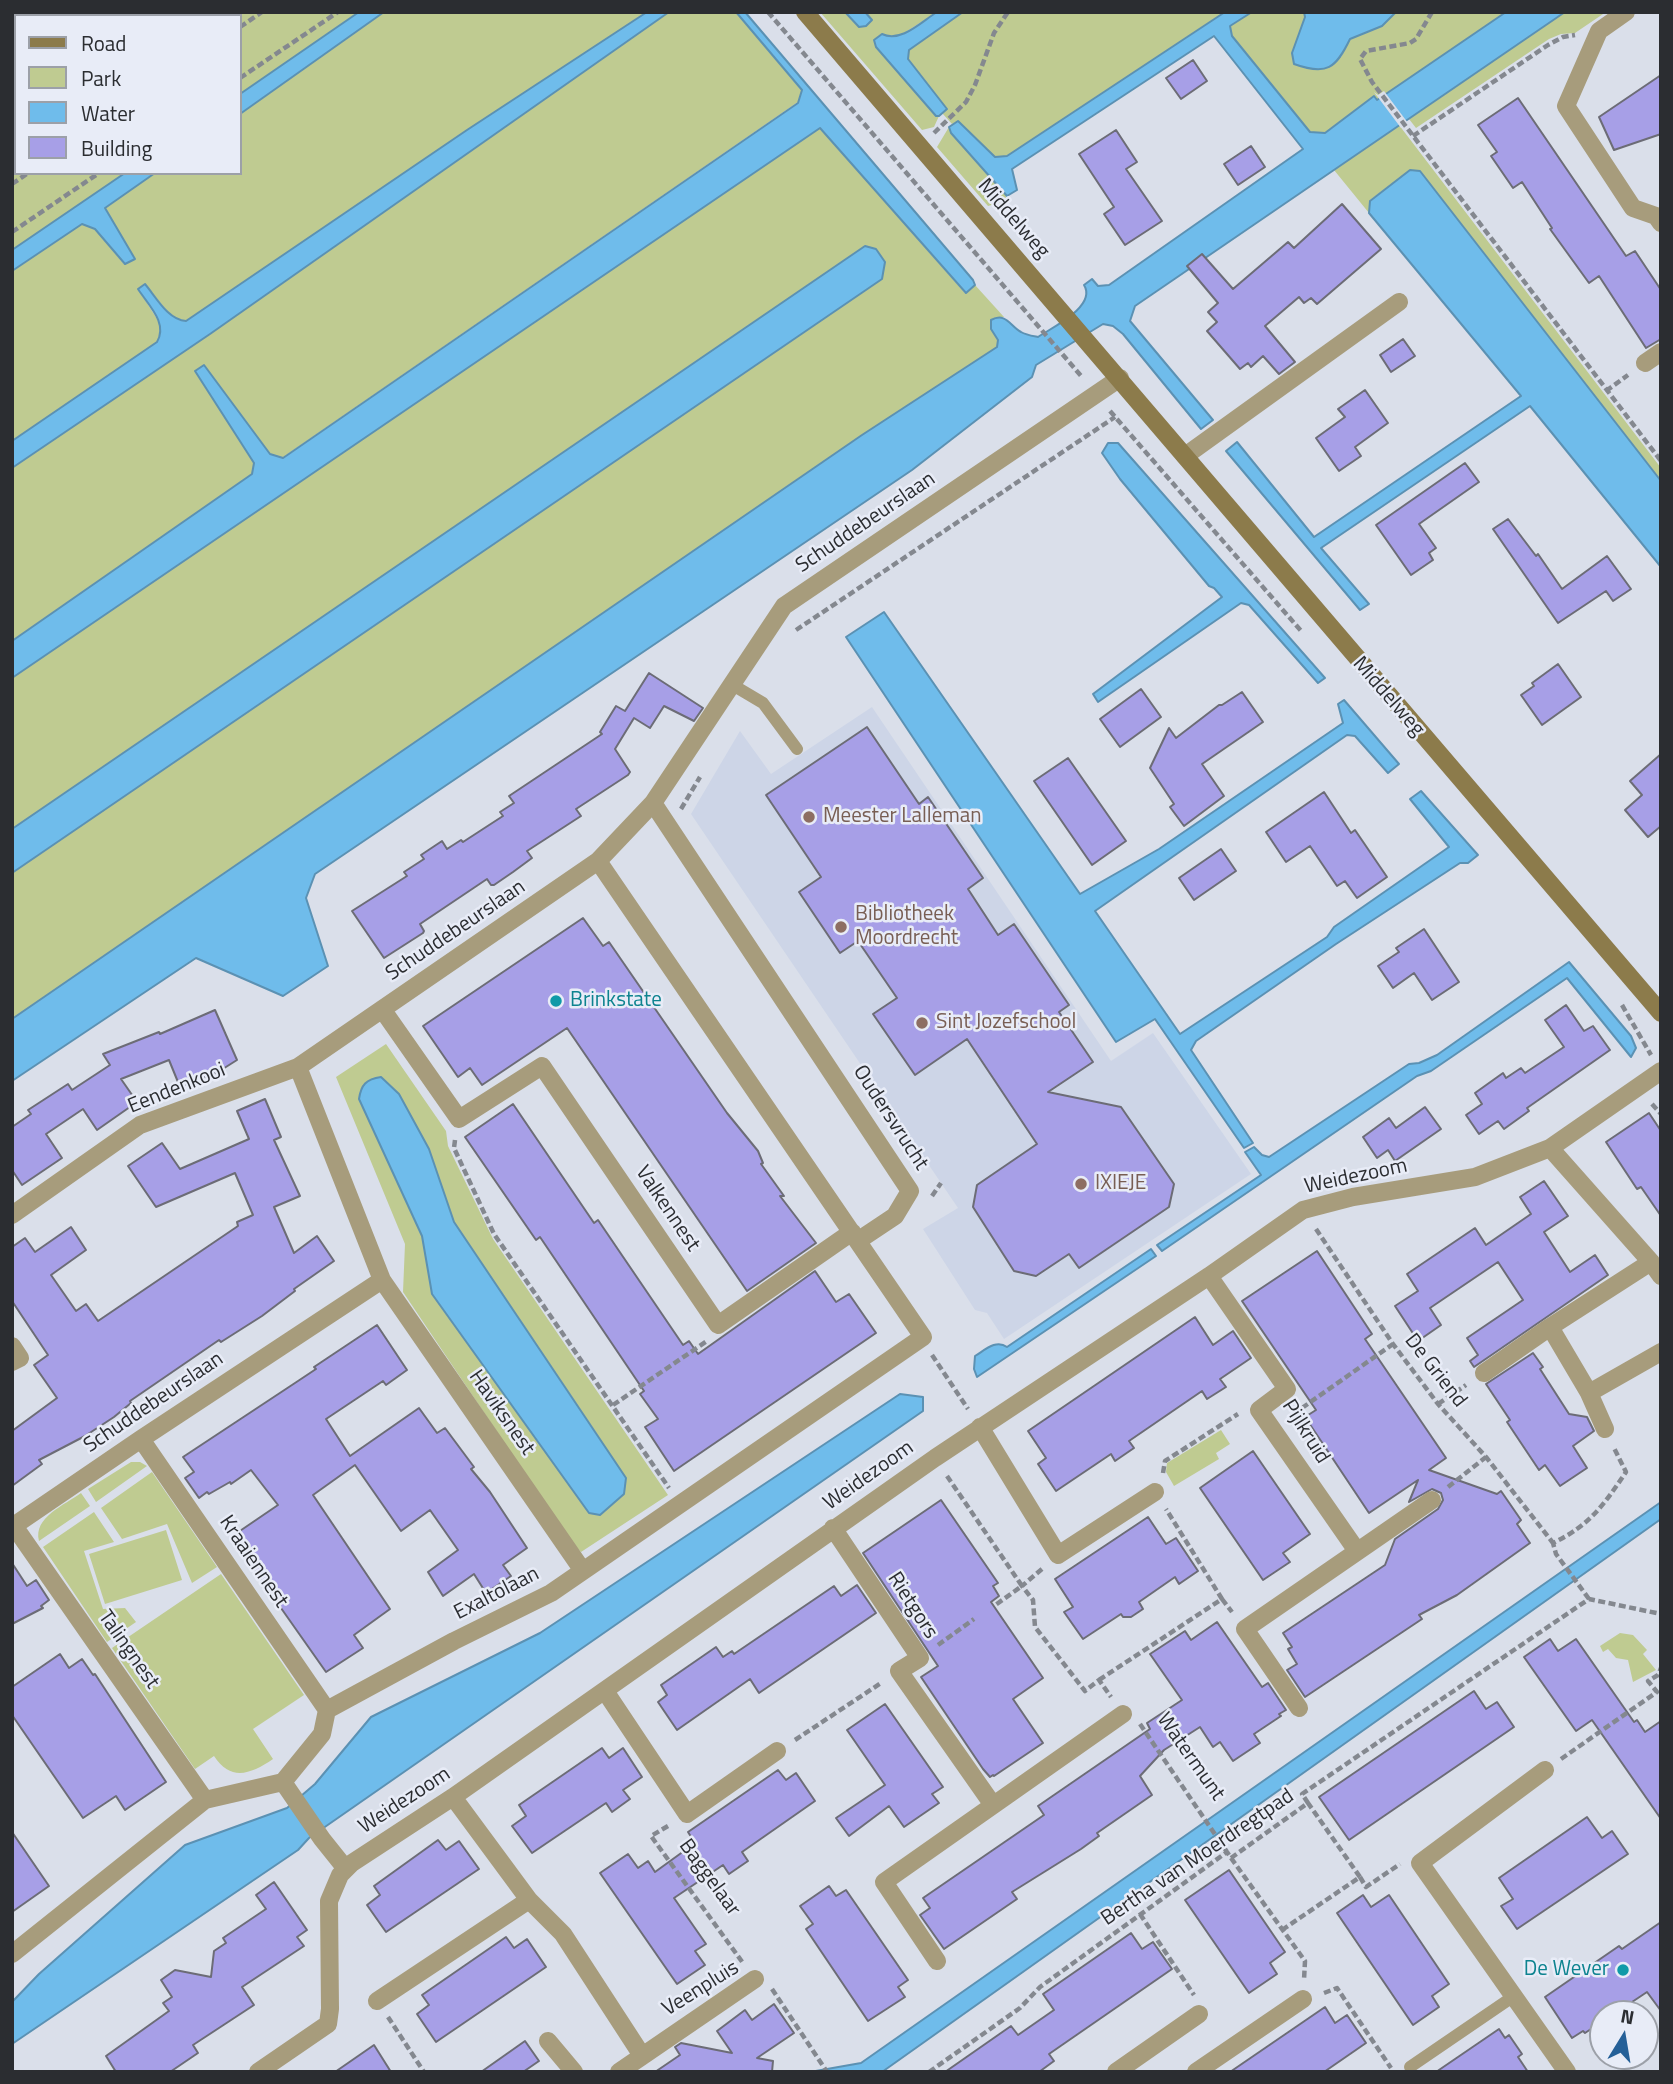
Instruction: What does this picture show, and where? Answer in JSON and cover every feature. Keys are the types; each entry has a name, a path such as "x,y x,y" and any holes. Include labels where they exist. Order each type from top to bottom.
{"street":[{"name":"Middelweg","path":"806,12 1661,1013"},
{"path":"1626,12 1599,31 1566,106 1633,208 1656,216 1661,223"},
{"path":"1185,456 1399,302"},
{"path":"1645,363 1661,352"},
{"name":"Schuddebeurslaan","path":"298,1067 598,862 653,803 784,606 1120,378"},
{"name":"Oudersvrucht","path":"653,803 910,1191 895,1216 855,1236"},
{"path":"598,862 855,1236 923,1337 921,1339"},
{"path":"382,1009 459,1119"},
{"name":"Valkennest","path":"459,1119 542,1066 718,1325"},
{"path":"298,1067 382,1280"},
{"name":"Eendenkooi","path":"12,1215 140,1125 298,1067"},
{"name":"Weidezoom","path":"258,2072 328,2024 330,1900 334,1887 346,1869 605,1691 833,1528 1303,1210 1353,1197 1475,1177 1550,1148 1660,1071"},
{"path":"1484,1373 1550,1327 1656,1269 1550,1148"},
{"path":"718,1325 855,1236"},
{"name":"Pijlkruid","path":"1209,1276 1287,1388 1259,1410 1357,1551"},
{"name":"Schuddebeurslaan","path":"13,1527 382,1280"},
{"name":"Haviksnest","path":"382,1280 583,1571"},
{"path":"1550,1327 1589,1393 1605,1429"},
{"name":"Exaltolaan","path":"327,1710 551,1593 921,1339"},
{"path":"12,1346 20,1357 12,1363"},
{"path":"1589,1393 1661,1352"},
{"path":"980,1427 1058,1555 1155,1492"},
{"name":"Kraaiennest","path":"141,1439 327,1710"},
{"path":"1299,1708 1245,1629 1432,1500"},
{"name":"Talingnest","path":"13,1527 205,1800"},
{"name":"Rietgors","path":"833,1528 919,1658 899,1671"},
{"path":"899,1671 993,1805"},
{"name":"Baggelaar","path":"605,1691 687,1814 777,1751"},
{"path":"12,1954 205,1800 287,1789 322,1734 327,1710"},
{"path":"937,1961 884,1882 1123,1714"},
{"path":"1545,1770 1420,1863 1567,2072"},
{"path":"287,1789 346,1869"},
{"path":"453,1797 529,1900 563,1934 641,2054"},
{"path":"377,2001 529,1900"},
{"name":"Veenpluis","path":"619,2072 641,2054 755,1979"},
{"path":"1196,2072 1303,1999"},
{"path":"1116,2072 1199,2014"},
{"path":"548,2042 574,2072"}],"lane":[{"path":"731,684 763,703 797,749"},
{"path":"1410,2067 1514,1996"}],"path":[{"path":"242,26 262,12"},
{"path":"242,77 338,12"},
{"path":"768,12 1306,636"},
{"path":"920,145 966,102 995,33 1008,12"},
{"path":"1432,12 1416,39 1410,43 1362,54 1360,63 1661,461"},
{"path":"1412,135 1548,45 1563,37 1599,31"},
{"path":"12,232 96,175"},
{"path":"788,636 1115,417"},
{"path":"669,827 703,772"},
{"path":"1615,997 1660,1071"},
{"path":"459,1119 454,1148 494,1234 680,1503"},
{"name":"De Griend","path":"1303,1210 1393,1344 1438,1404 1486,1457 1553,1543"},
{"path":"613,1405 705,1345 718,1325"},
{"path":"921,1339 980,1427"},
{"path":"1273,1429 1393,1344"},
{"path":"1438,1404 1484,1373"},
{"path":"935,1458 1032,1600 1035,1627 1085,1691 1222,1599 1153,1487 1162,1481 1165,1461 1244,1410 1259,1410"},
{"path":"1605,1429 1626,1472 1588,1522 1575,1533 1553,1543 1556,1554 1589,1599 1661,1614"},
{"path":"1432,1500 1486,1457"},
{"path":"994,1606 1058,1555"},
{"name":"Bertha van Moerdregtpad","path":"929,2072 1020,2008 1040,1987 1140,1914 1308,1803 1302,1794 1589,1599"},
{"path":"919,1658 974,1619"},
{"path":"1545,1770 1657,1692 1648,1681 1658,1675 1661,1668"},
{"path":"777,1751 899,1671"},
{"name":"Watermunt","path":"1099,1680 1123,1714 1130,1710 1305,1961 1303,1999"},
{"path":"1308,1803 1366,1887 1407,1860 1420,1863"},
{"name":"Baggelaar","path":"687,1814 651,1836 755,1979"},
{"path":"1282,1930 1360,1877"},
{"path":"1140,1914 1199,2002 1199,2014"},
{"name":"Veenpluis","path":"755,1979 772,1989 827,2072"},
{"path":"1303,1999 1337,1988 1393,2072"},
{"path":"377,2001 424,2072"}],"shaded area":[{"path":"872,707 1111,1061 1153,1033 1251,1174 1004,1339 987,1313 975,1310 923,1229 958,1208 691,814 740,731 771,774"}],"green space":[{"path":"12,12 367,12 242,99 242,14 14,14 14,175 131,175 12,257"},
{"path":"384,12 647,12 467,130 186,321 172,317 145,284 138,289 161,325 162,333 157,342 12,441 12,271 82,224 95,229 124,264 134,259 105,208 152,175 242,175 242,113"},
{"path":"669,12 736,12 802,91 798,102 282,458 270,454 204,366 195,371 254,463 252,474 12,641 12,468 210,334"},
{"path":"820,12 845,12 853,21 872,20 865,12 937,12 876,47 936,116 939,116 934,127 922,130"},
{"path":"963,12 1225,12 1007,156 995,157 958,121 952,124 942,113 947,109 908,59 908,50"},
{"path":"1252,12 1304,12 1305,17 1292,53 1341,57 1350,39 1382,26 1396,12 1506,12 1377,100 1374,96 1325,133 1310,132 1232,36 1230,26"},
{"path":"1565,12 1606,12 1575,33 1561,34 1549,39 1416,128 1409,119"},
{"path":"1399,125 1661,468 1661,481 1420,172 1410,171 1370,200 1369,213 1334,170"},
{"path":"820,127 965,293 975,285 1004,317 996,317 991,329 998,340 997,347 862,435 12,1019 12,873 882,279 865,246 12,829 12,678"},
{"path":"949,127 951,133 1007,196 1003,202 988,206 937,147"},
{"path":"386,1044 446,1131 448,1146 493,1239 668,1495 581,1552 571,1542 403,1292 405,1244 336,1077","holes":["399,1094 429,1149 454,1222 599,1437 600,1515 589,1513 432,1294 422,1236 359,1099"]},
{"path":"1221,1430 1230,1444 1216,1453 1219,1459 1174,1486 1166,1472 1167,1463"},
{"path":"131,1462 140,1462 147,1466 96,1502 88,1489"},
{"path":"152,1472 217,1567 192,1583 167,1524 122,1539 101,1508"},
{"path":"81,1493 90,1506 39,1541 38,1533 45,1518"},
{"path":"94,1512 114,1542 84,1551 103,1609 125,1608 136,1622 107,1642 43,1547"},
{"path":"166,1530 182,1580 105,1604 89,1554"},
{"path":"221,1574 304,1695 253,1729 273,1759 257,1769 242,1773 227,1770 214,1756 195,1769 112,1648"},
{"path":"1620,1633 1633,1635 1647,1650 1643,1654 1656,1670 1633,1682 1628,1660 1616,1658 1608,1649 1603,1652 1600,1646"}],"water":[{"path":"359,12 384,12 242,113 242,93"},
{"path":"647,12 669,12 210,334 12,468 12,441 157,342 160,335 159,321 138,289 145,284 168,312 186,321 467,130"},
{"path":"736,12 745,12 975,285 966,293 820,128 12,678 12,641 252,474 254,463 195,371 204,365 270,454 283,458 798,103 802,90"},
{"path":"845,12 865,12 872,20 866,26 859,27"},
{"path":"937,12 963,12 909,50 908,59 947,109 939,116 936,116 876,47 874,40 882,34 904,34"},
{"path":"1225,12 1252,12 1230,26 1232,36 1310,132 1325,133 1374,96 1377,100 1506,12 1565,12 1135,306 1130,321 1213,420 1201,429 1123,334 1113,326 1103,324 1036,365 1032,377 912,470 315,874 306,898 328,966 283,996 196,958 12,1081 12,1019 862,435 997,347 998,340 991,329 991,320 1004,319 1021,332 1038,337 1063,322 1079,308 1086,293 1084,285 1092,279 1098,286 1109,285 1303,149 1214,36 1012,169 1017,190 1007,196 951,133 949,127 958,121 995,157 1007,156"},
{"path":"1304,12 1396,12 1382,26 1350,39 1335,63 1323,69 1315,69 1294,64 1292,53 1305,17"},
{"path":"1410,170 1420,171 1661,481 1661,567 1530,406 1321,548 1369,604 1360,610 1226,451 1237,442 1314,537 1521,396 1369,213 1370,201"},
{"path":"122,175 152,175 105,208 135,259 125,264 95,229 82,224 12,271 12,250"},
{"path":"865,246 876,249 885,262 882,279 12,873 12,829"},
{"path":"1108,443 1118,443 1325,678 1318,683 1249,605 1241,603 1098,702 1093,694 1222,597 1209,586 1120,479 1102,453"},
{"path":"884,612 1080,894 1159,849 1343,723 1338,704 1344,700 1399,764 1388,773 1355,736 1347,735 1095,911 1180,1034 1327,937 1334,927 1449,847 1410,799 1421,791 1478,855 1468,863 1460,863 1336,944 1196,1041 1191,1050 1253,1143 1244,1148 1155,1019 1116,1042 846,637"},
{"path":"1569,962 1631,1036 1636,1048 1631,1057 1567,978 1431,1071 1417,1076 1162,1251 1157,1245 1261,1175 1245,1152 1254,1147 1262,1155 1269,1157 1409,1064 1419,1063 1437,1055"},
{"path":"381,1077 399,1094 429,1149 454,1222 626,1478 624,1494 600,1515 589,1513 432,1294 422,1236 359,1099 365,1084"},
{"path":"1151,1249 1156,1256 977,1377 974,1369 975,1356 995,1345 1007,1347"},
{"path":"900,1394 923,1397 923,1411 309,1838 298,1850 12,2044 12,2002 39,1974 185,1845 287,1808 315,1784 371,1717 540,1633"},
{"path":"1661,1502 1661,1519 882,2072 810,2072 861,2063"}],"pier":[{"path":"1384,91 1408,123 1401,128 1374,92 1378,95"}],"building":[{"path":"1193,60 1207,81 1181,99 1166,78"},
{"path":"1661,75 1661,134 1614,150 1599,117"},
{"path":"1518,98 1626,256 1635,251 1661,290 1661,339 1646,348 1599,276 1589,283 1550,229 1552,228 1522,182 1513,188 1491,156 1497,152 1478,125"},
{"path":"1116,130 1137,162 1126,169 1162,221 1125,245 1104,214 1114,207 1079,154"},
{"path":"1251,146 1265,167 1238,185 1224,164"},
{"path":"1342,204 1381,249 1317,304 1311,298 1304,303 1299,297 1265,326 1295,362 1279,374 1263,356 1251,367 1248,363 1240,369 1207,331 1217,322 1208,312 1218,303 1187,266 1202,254 1233,289 1288,242 1294,248"},
{"path":"1403,339 1415,356 1391,372 1380,355"},
{"path":"1365,390 1388,423 1355,447 1361,456 1339,471 1316,438 1345,417 1338,409"},
{"path":"1465,463 1479,482 1419,524 1436,548 1429,553 1433,560 1411,575 1376,525"},
{"path":"1508,519 1536,556 1538,554 1562,589 1607,556 1631,589 1613,601 1606,591 1558,623 1493,529"},
{"path":"1558,664 1581,697 1542,725 1521,695 1534,686 1532,683"},
{"path":"649,673 703,708 694,721 664,706 650,728 634,718 615,749 630,772 628,775 576,809 581,816 527,851 532,858 494,885 487,879 420,924 423,933 384,958 352,911 407,876 404,872 424,859 421,855 442,841 447,849 503,816 500,812 514,803 509,796 602,734 600,732 616,706 625,711"},
{"path":"1141,689 1161,717 1120,747 1100,719"},
{"path":"1242,692 1263,722 1202,764 1224,796 1184,826 1170,807 1174,804 1150,768 1169,728 1176,738 1219,705"},
{"path":"867,727 919,804 928,797 983,878 968,889 998,935 1014,924 1069,1005 1059,1012 1093,1062 1048,1092 1121,1107 1174,1184 1169,1207 1079,1268 1069,1254 1036,1276 1014,1271 973,1207 977,1185 1037,1144 967,1039 915,1075 873,1014 897,998 858,941 840,953 799,892 821,877 766,795"},
{"path":"1661,754 1661,826 1648,837 1625,810 1642,795 1630,781"},
{"path":"1068,758 1126,841 1092,865 1034,781"},
{"path":"1324,792 1351,833 1355,830 1387,877 1357,898 1345,881 1337,886 1310,846 1286,862 1266,832"},
{"path":"1221,849 1236,871 1194,900 1179,878"},
{"path":"583,918 603,946 609,942 727,1113 758,1151 763,1163 761,1164 784,1196 780,1196 816,1243 747,1291 567,1028 482,1085 470,1068 458,1077 423,1026"},
{"path":"1424,929 1459,982 1432,1000 1414,973 1393,988 1378,966 1399,952 1396,948"},
{"path":"1566,1005 1584,1031 1593,1026 1610,1050 1527,1108 1529,1111 1504,1129 1498,1121 1479,1134 1466,1115 1482,1104 1475,1093 1503,1073 1506,1078 1521,1068 1525,1073 1564,1047 1545,1020"},
{"path":"215,1010 237,1060 218,1072 180,1087 169,1060 121,1079 137,1102 97,1130 83,1109 46,1134 62,1158 22,1185 12,1170 12,1127 31,1114 28,1110 68,1084 72,1090 110,1065 103,1054 159,1032 160,1034"},
{"path":"265,1099 281,1137 274,1140 300,1196 274,1207 294,1253 317,1236 334,1261 262,1316 221,1342 219,1340 130,1401 131,1403 114,1417 39,1460 42,1464 12,1486 12,1431 57,1398 34,1365 48,1355 12,1301 12,1247 25,1238 35,1252 71,1227 86,1250 51,1275 76,1311 86,1304 98,1321 238,1226 237,1222 253,1215 235,1173 156,1207 128,1166 162,1143 180,1169 249,1139 237,1111"},
{"path":"513,1104 594,1223 598,1220 683,1345 689,1341 698,1354 815,1271 836,1302 849,1294 876,1333 674,1471 645,1427 658,1419 640,1394 644,1391 540,1237 536,1240 465,1137"},
{"path":"1425,1107 1441,1129 1395,1161 1388,1150 1377,1158 1363,1137 1389,1118 1396,1128"},
{"path":"1649,1113 1661,1131 1661,1216 1641,1187 1637,1189 1606,1142"},
{"path":"1544,1181 1568,1216 1544,1232 1570,1272 1595,1255 1608,1275 1474,1367 1470,1361 1478,1355 1467,1338 1523,1300 1498,1262 1430,1308 1441,1325 1418,1341 1395,1306 1418,1291 1407,1274 1475,1228 1486,1245 1531,1214 1520,1197"},
{"path":"1317,1251 1372,1334 1365,1339 1446,1458 1429,1470 1497,1494 1501,1491 1521,1520 1517,1524 1530,1543 1457,1595 1419,1615 1422,1619 1305,1697 1287,1670 1297,1664 1288,1649 1292,1647 1283,1633 1385,1565 1395,1539 1438,1509 1443,1500 1441,1493 1432,1489 1409,1502 1418,1480 1369,1513 1305,1417 1316,1410 1242,1301"},
{"path":"1195,1317 1213,1345 1233,1331 1251,1358 1220,1379 1226,1387 1207,1399 1202,1391 1129,1441 1134,1448 1115,1461 1111,1454 1056,1491 1038,1464 1046,1458 1028,1431"},
{"path":"377,1325 407,1370 386,1385 383,1381 326,1419 350,1456 419,1408 437,1433 445,1428 527,1548 503,1565 511,1576 486,1593 474,1574 443,1596 428,1572 458,1550 430,1510 401,1531 355,1465 313,1495 390,1609 354,1635 363,1648 326,1672 231,1537 278,1505 251,1470 231,1484 230,1482 209,1494 207,1492 199,1498 185,1478 194,1472 183,1457"},
{"path":"1533,1353 1543,1367 1540,1369 1569,1414 1587,1417 1594,1431 1573,1446 1587,1468 1560,1486 1545,1465 1539,1470 1486,1384"},
{"path":"1253,1451 1310,1534 1283,1553 1290,1562 1263,1580 1200,1488"},
{"path":"941,1500 998,1583 993,1586 999,1596 991,1602 1043,1678 1013,1699 1043,1743 990,1777 921,1677 938,1666 863,1553"},
{"path":"1148,1517 1166,1544 1176,1538 1198,1571 1179,1584 1175,1577 1139,1602 1143,1609 1131,1617 1123,1617 1121,1614 1083,1639 1064,1612 1073,1607 1055,1579"},
{"path":"12,1563 27,1586 36,1580 49,1600 41,1606 43,1608 12,1624"},
{"path":"857,1585 876,1613 759,1693 750,1679 677,1730 658,1702 667,1695 661,1685 716,1647 723,1657 732,1651 734,1654 834,1586 841,1596"},
{"path":"1217,1622 1262,1687 1268,1683 1286,1710 1254,1734 1260,1743 1233,1761 1220,1742 1213,1747 1200,1727 1164,1750 1140,1776 1152,1795 1097,1833 1099,1836 1081,1849 1012,1892 1017,1899 944,1949 920,1915 930,1908 923,1898 1044,1815 1038,1806 1150,1729 1147,1723 1182,1700 1150,1654 1185,1631 1191,1640"},
{"path":"1550,1639 1558,1651 1576,1639 1634,1722 1637,1720 1645,1732 1661,1721 1661,1819 1592,1720 1576,1731 1524,1657"},
{"path":"60,1654 69,1668 82,1659 93,1675 95,1674 166,1782 125,1810 116,1796 83,1818 12,1715 12,1687"},
{"path":"1474,1691 1486,1709 1497,1702 1514,1727 1349,1840 1319,1797"},
{"path":"885,1704 943,1787 932,1794 939,1803 904,1827 889,1806 849,1836 836,1818 885,1785 847,1730"},
{"path":"602,1748 609,1758 623,1748 642,1777 623,1790 630,1799 612,1812 606,1803 532,1853 512,1826 526,1816 519,1805"},
{"path":"778,1770 786,1780 796,1773 815,1801 742,1852 748,1861 729,1874 723,1865 674,1898 706,1944 695,1951 705,1965 677,1984 600,1873 628,1854 638,1868 648,1861 655,1872 695,1843 688,1832"},
{"path":"1587,1817 1602,1838 1612,1831 1628,1854 1517,1929 1501,1906 1513,1899 1499,1878"},
{"path":"12,1832 49,1886 12,1912"},
{"path":"438,1840 446,1850 459,1841 479,1869 386,1932 367,1905 380,1895 374,1886"},
{"path":"1229,1870 1285,1952 1270,1963 1277,1974 1249,1993 1185,1900"},
{"path":"274,1882 307,1930 297,1937 304,1946 242,1987 254,2005 193,2045 198,2053 170,2072 116,2072 106,2056 169,2011 163,2003 172,1997 161,1980 175,1970 211,1977 214,1951 226,1943 223,1938 266,1909 256,1895"},
{"path":"829,1886 836,1896 846,1890 908,1980 898,1987 905,1997 868,2021 806,1929 813,1924 800,1906"},
{"path":"1363,1895 1371,1907 1389,1895 1449,1984 1432,1996 1439,2007 1413,2025 1337,1913"},
{"name":"De Wever","path":"1661,1922 1661,2011 1659,2000 1653,2000 1647,1992 1635,2000 1589,2000 1589,2030 1572,2038 1545,1997 1619,1946 1622,1949"},
{"path":"1131,1933 1142,1949 1153,1942 1172,1969 1049,2054 1054,2061 1039,2072 945,2072 1011,2026 1018,2035 1054,2010 1043,1994"},
{"path":"506,1937 514,1948 527,1939 546,1967 436,2042 417,2014 429,2005 422,1995"},
{"path":"774,2004 794,2033 757,2058 773,2061 772,2072 655,2072 680,2055 675,2047 681,2043 732,2053 717,2031 745,2010 752,2020"},
{"path":"1325,2007 1335,2023 1347,2015 1366,2043 1324,2072 1230,2072"},
{"path":"1499,2029 1505,2038 1509,2035 1522,2054 1518,2057 1528,2072 1436,2072"},
{"path":"525,2041 539,2061 523,2072 481,2072"},
{"path":"374,2045 391,2072 335,2072"}],"place":[{"name":"Meester Lalleman","path":"809,817"},
{"name":"Bibliotheek Moordrecht","path":"841,927"},
{"name":"Brinkstate","path":"556,1001"},
{"name":"Sint Jozefschool","path":"922,1023"},
{"name":"IXIEJE","path":"1081,1184"},
{"name":"De Wever","path":"1623,1970"}]}
